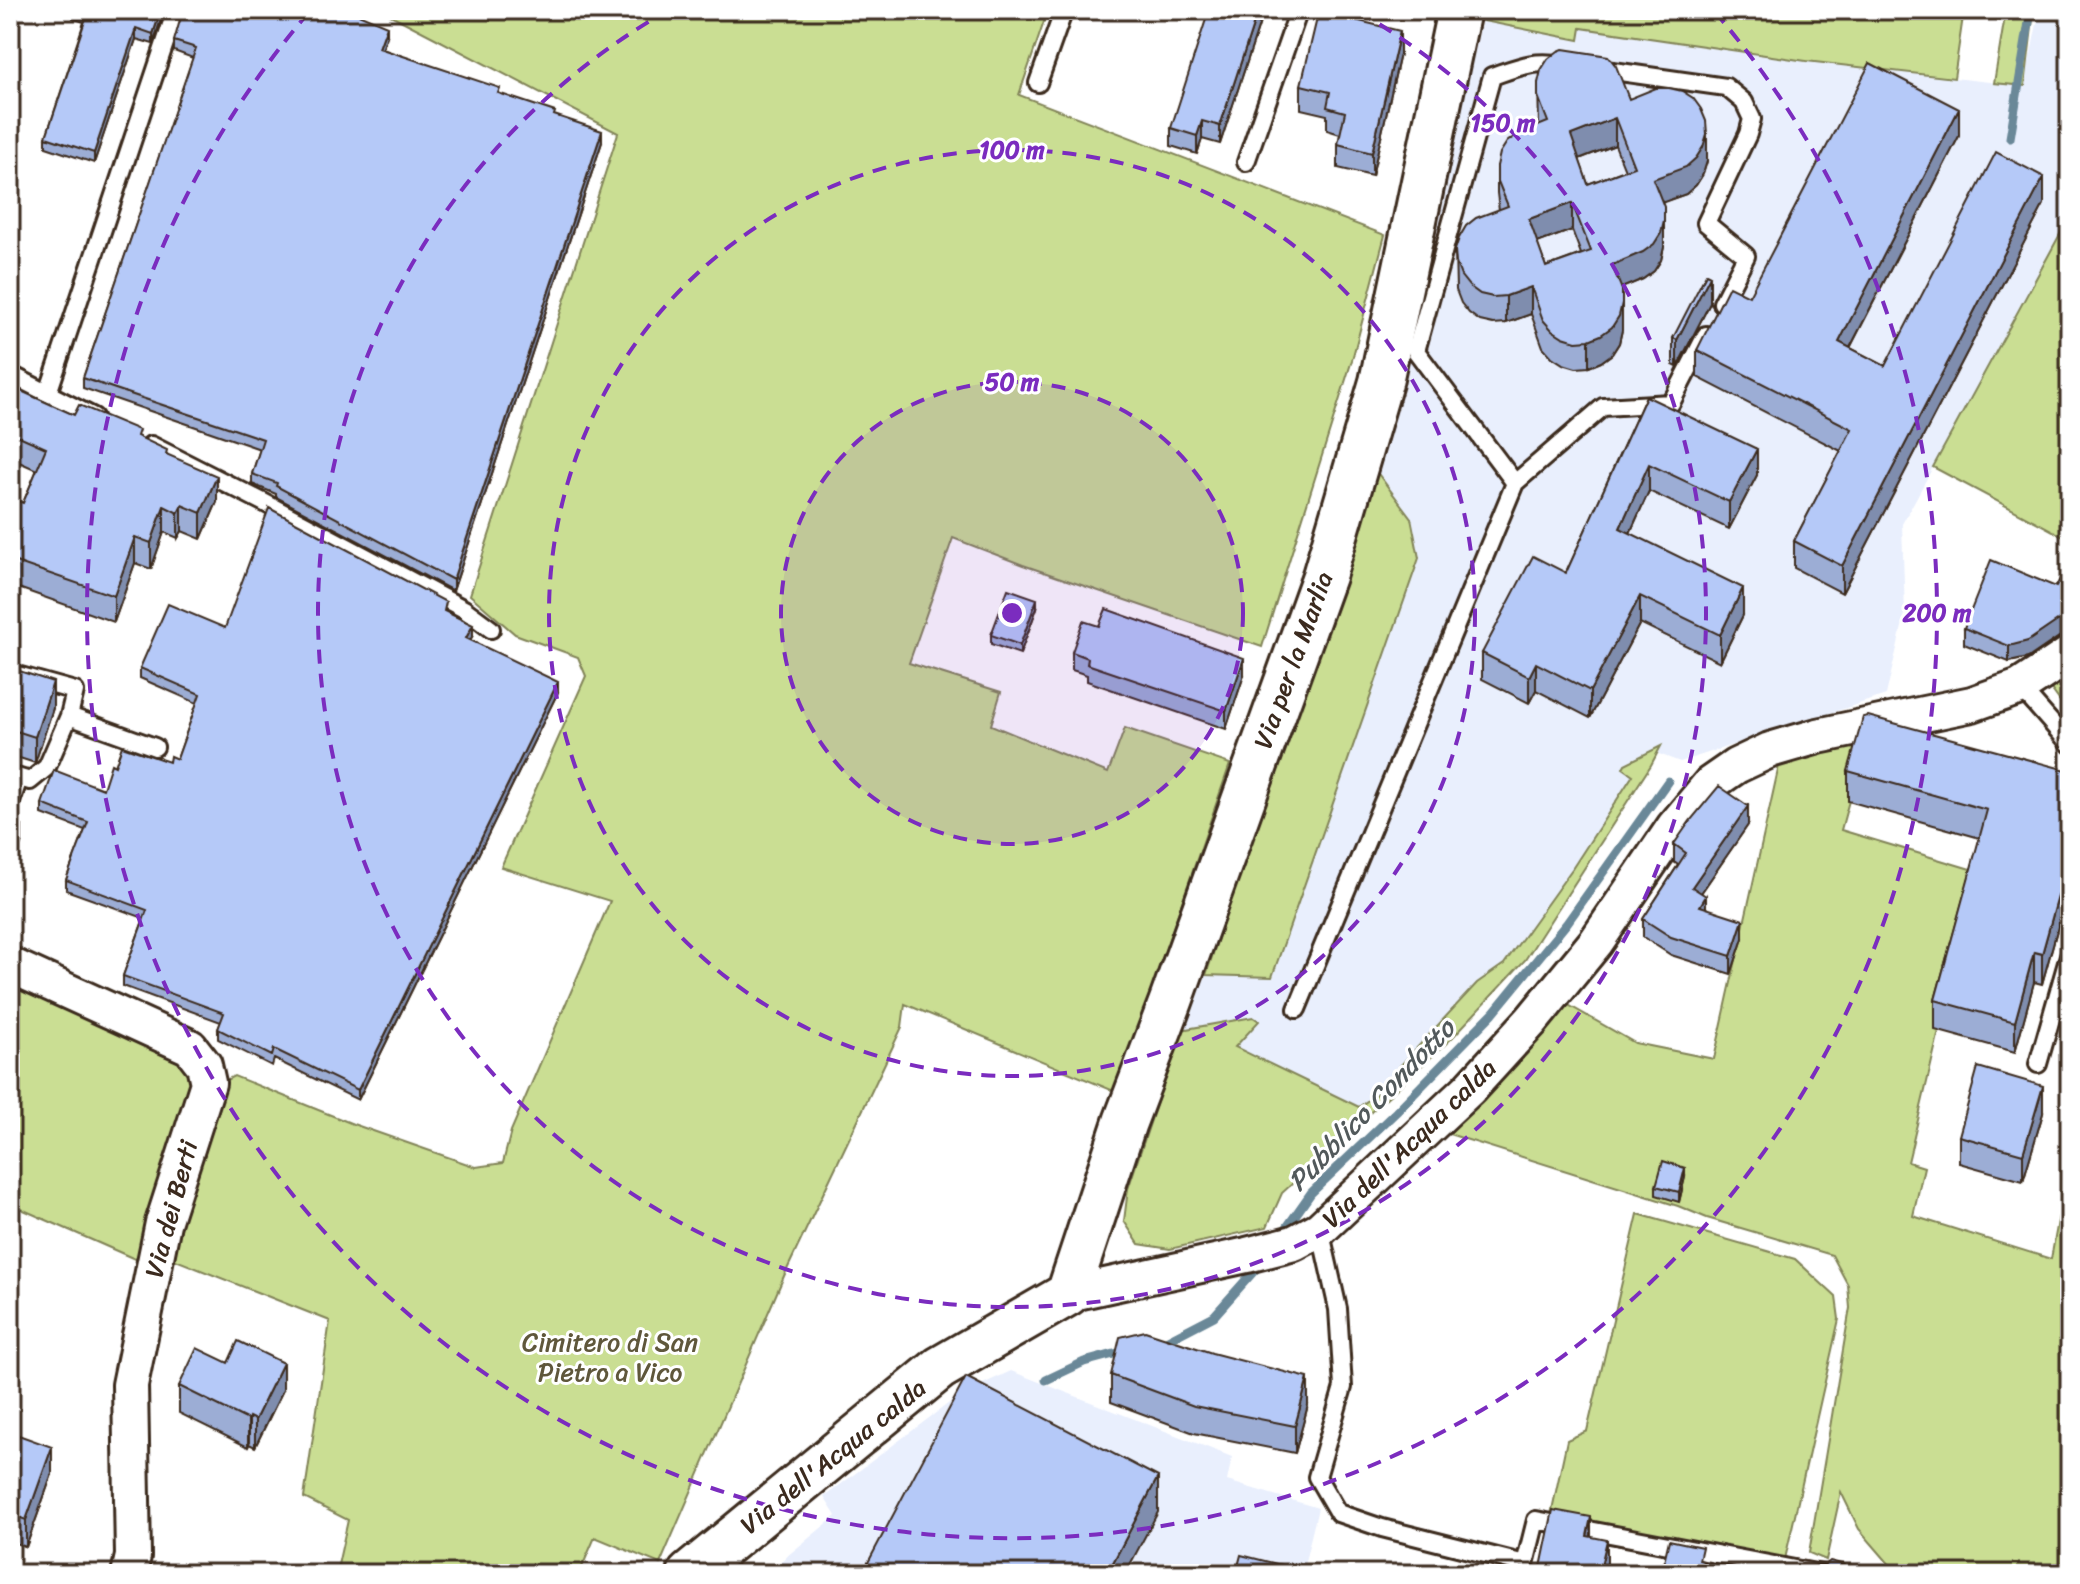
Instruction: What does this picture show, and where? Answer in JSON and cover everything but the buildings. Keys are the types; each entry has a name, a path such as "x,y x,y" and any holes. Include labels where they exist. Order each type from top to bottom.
{"street":[{"name":"Via per la Marlia","path":"1068,1294 1125,1122 1324,576 1381,382 1459,10"},
{"name":"Via dell'Acqua calda","path":"689,1574 940,1368 1068,1294 1247,1255 1307,1236 1469,1089 1532,1020 1596,942 1674,827 1710,784 1736,766 1770,750 1818,736 1972,704 2020,687 2070,654"},
{"name":"Via dei Berti","path":"10,965 190,1047 204,1065 208,1083 163,1223 130,1385 133,1556 129,1574"}],"lane":[{"path":"48,393 176,10"},
{"path":"1038,83 1064,10"},
{"path":"1246,162 1299,10"},
{"path":"1297,1009 1515,483 1603,407 1671,403 1746,256 1706,223 1748,134 1752,119 1744,102 1726,87 1542,62 1492,76 1416,351 1515,483"},
{"path":"10,374 115,427"},
{"path":"142,441 464,609 491,629"},
{"path":"10,673 75,691 69,716 47,767 30,781 14,777 10,805"},
{"path":"2020,687 2070,744"},
{"path":"69,716 155,747"},
{"path":"2038,1064 2070,952"},
{"path":"1307,1236 1338,1309 1343,1387 1317,1477 1338,1513 1382,1528 1525,1564 1536,1520 1821,1574"}],"shaded area":[{"path":"2040,10 2070,10 2070,216 1902,524 1905,614 1886,695 1680,762 1651,751 1625,764 1624,768 1633,775 1572,869 1504,964 1477,983 1400,1066 1393,1081 1359,1107 1234,1046 1259,1021 1181,1030 1206,975 1273,977 1419,558 1411,518 1373,467 1393,402 1482,20 1578,40 1581,28 1806,61 2024,86"},
{"path":"1011,1371 1232,1457 1227,1481 1318,1508 1302,1574 779,1574 781,1561 836,1516 824,1497 961,1394"}],"green space":[{"name":"Cimitero di San Pietro a Vico","path":"381,10 1048,10 1019,95 1385,235 1352,360 1262,647 953,538 909,663 1001,692 991,725 1108,773 1125,728 1230,764 1116,1092 905,1004 902,1027 784,1276 660,1564 595,1537 579,1574 336,1574 348,1520 304,1498 330,1321 173,1259 220,1083 234,1076 353,1124 476,1167 503,1163 511,1131 610,901 501,867 586,676 578,657 515,634 470,595 618,133"},
{"path":"1471,10 1964,10 1954,78 1806,61 1581,28 1579,40 1469,18"},
{"path":"2006,10 2034,10 2025,86 1994,83"},
{"path":"2070,216 2070,540 1933,467"},
{"path":"1373,467 1411,518 1419,558 1272,977 1206,975"},
{"path":"2070,675 2070,715 2051,689"},
{"path":"1866,738 1841,830 1977,871 1908,1162 1924,1167 1913,1216 2051,1259 2070,1156 2070,1574 1923,1574 1891,1566 1859,1529 1841,1492 1826,1560 1809,1553 1850,1308 1848,1285 1832,1255 1449,1134 1563,1002 1635,1043 1714,1059 1780,761"},
{"path":"1661,746 1525,960 1451,1039 1282,1193 1267,1227 1170,1249 1139,1244 1124,1221 1128,1189 1181,1030 1253,1017 1259,1021 1235,1047 1359,1107 1393,1081 1400,1066 1477,983 1504,964 1572,869 1633,775 1623,768 1625,764"},
{"path":"21,979 178,1055 195,1083 144,1263 10,1204 10,1007"},
{"path":"1638,1214 1795,1259 1836,1297 1839,1319 1783,1568 1549,1524 1567,1440 1587,1431"}],"waterway":[{"name":"Pubblico Condotto","path":"2010,138 2031,10"},
{"name":"Pubblico Condotto","path":"1280,1237 1311,1193 1493,1013 1567,923 1668,781"},
{"name":"Pubblico Condotto","path":"1159,1343 1214,1316 1262,1262"},
{"name":"Pubblico Condotto","path":"1046,1380 1084,1362 1125,1351"}]}
